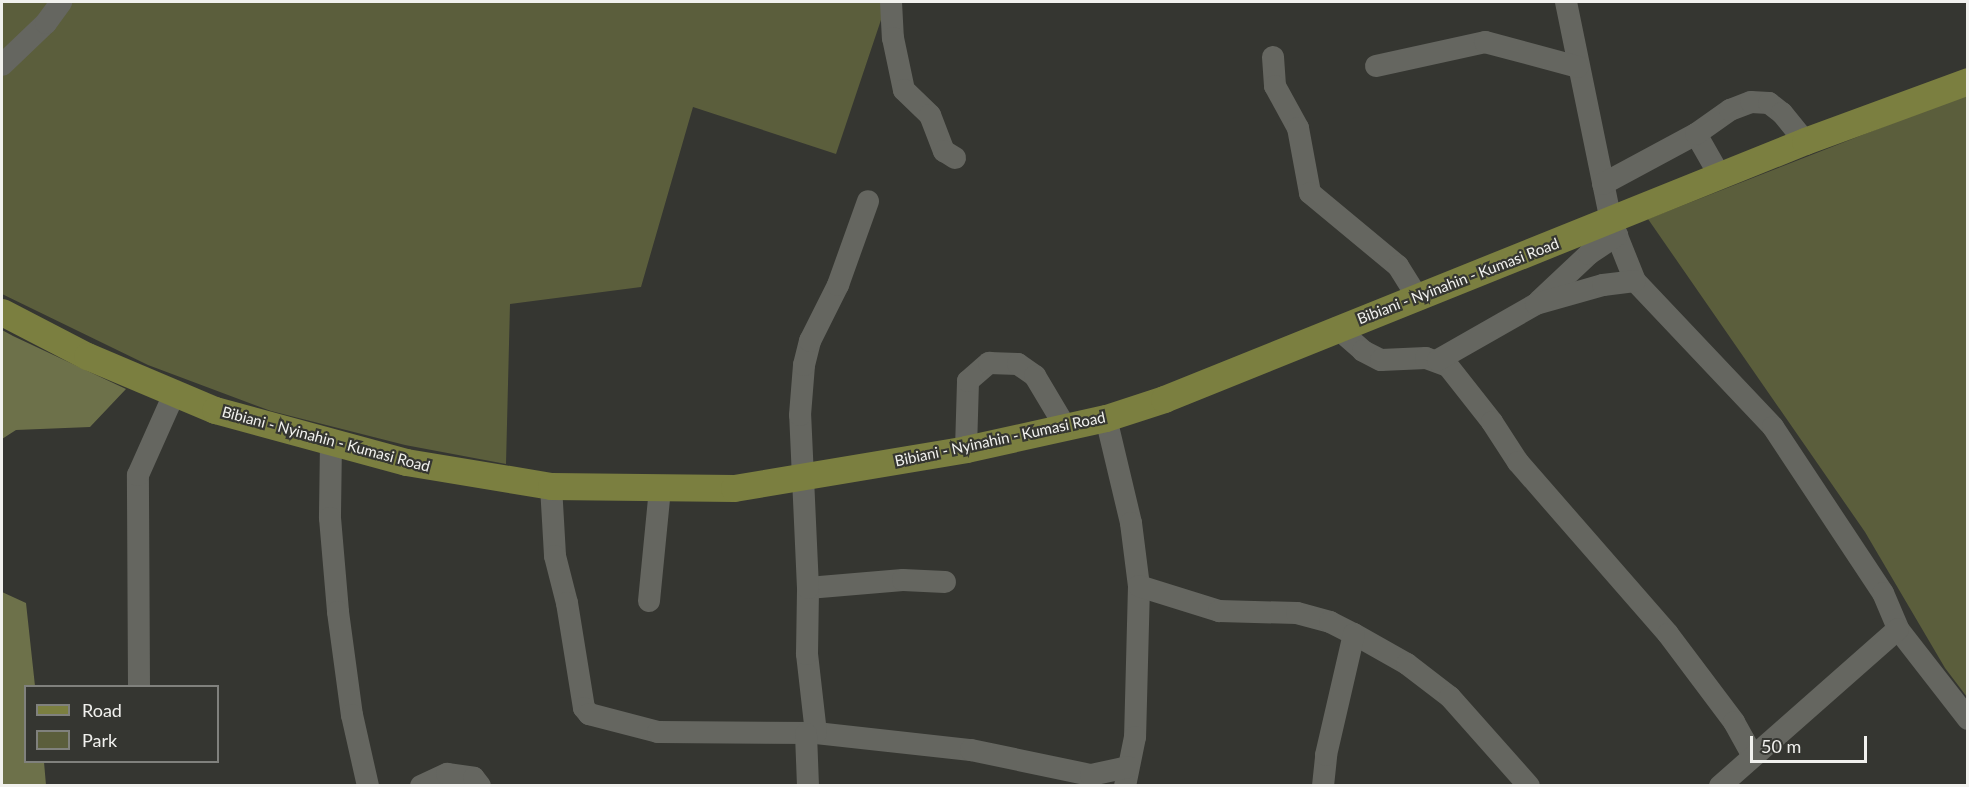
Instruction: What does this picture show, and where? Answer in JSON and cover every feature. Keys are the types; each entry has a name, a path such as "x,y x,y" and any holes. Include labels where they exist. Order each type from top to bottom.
{"main road":[{"name":"Bibiani - Nyinahin - Kumasi Road","path":"2,312 174,394 215,410 406,462 551,486 660,489 734,488 966,449 1106,418 1164,399 1417,296 1614,228 1720,176 1805,141 1968,81"}],"street":[{"path":"2,65 46,23 61,2"},
{"path":"891,2 893,38 904,90 930,115 941,146 948,156 955,158"},
{"path":"1566,2 1603,184 1614,228 1635,281 1773,427 1883,593 1898,628 1968,719"},
{"path":"1376,66 1485,42 1578,67"},
{"path":"1274,57 1278,92 1298,128 1310,193 1398,266 1417,296"},
{"path":"1603,184 1696,134 1730,110 1751,102 1769,104 1791,121 1805,141"},
{"path":"1696,134 1720,176"},
{"path":"808,786 811,733 807,654 808,588 800,415 808,349 845,268 868,201"},
{"path":"1337,328 1363,351 1381,360 1438,360 1536,304 1614,228"},
{"path":"1536,304 1603,285 1635,281"},
{"path":"1438,360 1448,366 1492,422 1518,462 1668,634 1734,722 1752,755"},
{"path":"966,449 968,381 988,363 1018,364 1035,376 1066,428"},
{"path":"139,685 138,475 174,394"},
{"path":"551,486 555,556 567,603 584,708 590,714 658,732 811,733 971,750 1094,780 1126,776 1135,737 1139,586 1131,524 1106,418"},
{"path":"331,442 330,518 339,623 352,715 368,786"},
{"path":"649,600 660,489"},
{"path":"808,588 903,580 945,582"},
{"path":"1139,586 1219,611 1297,614 1330,622 1354,634 1407,664 1450,697 1529,786"},
{"path":"1720,786 1752,755 1898,628"},
{"path":"1323,786 1326,755 1354,634"},
{"path":"421,786 447,774 474,778 480,786"}],"green space":[{"path":"2,2 887,2 836,154 693,107 641,287 510,304 506,464 405,445 271,411 148,365 2,294"},
{"path":"1967,94 1967,697 1945,668 1865,532 1648,219"},
{"path":"2,330 126,389 90,427 16,430 2,439"},
{"path":"2,592 26,603 35,685 24,685 24,763 44,763 46,785 2,785"}]}
